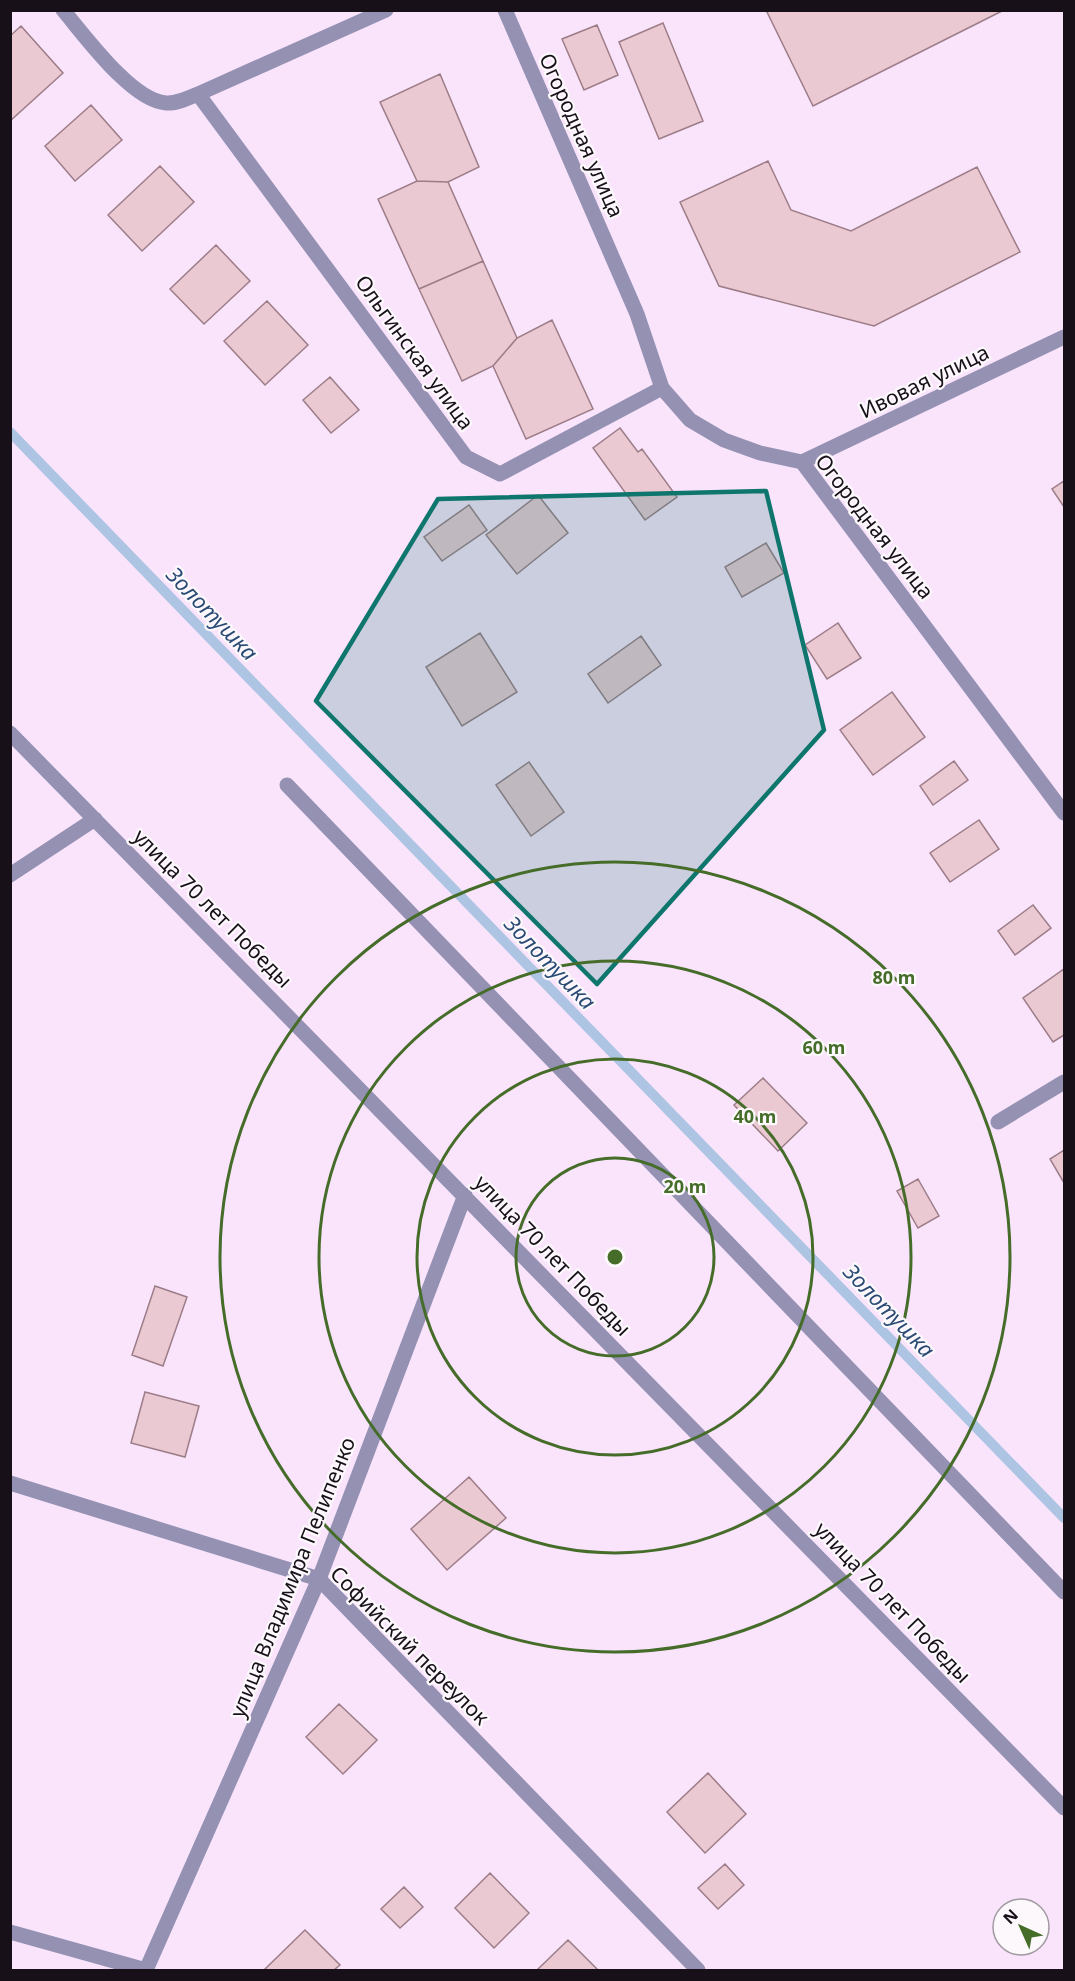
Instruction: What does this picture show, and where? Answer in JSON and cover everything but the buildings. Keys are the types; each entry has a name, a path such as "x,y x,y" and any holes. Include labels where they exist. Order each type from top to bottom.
{"street":[{"path":"63,10 126,82 146,98 167,103 198,94 386,10"},
{"name":"Огородная улица","path":"505,10 637,314 662,388 690,420 724,440 760,453 802,462 1065,813"},
{"name":"Ольгинская улица","path":"198,94 466,457 500,474 662,388"},
{"name":"Ивовая улица","path":"802,462 1065,337"},
{"name":"улица 70 лет Победы","path":"10,733 1065,1808"},
{"path":"287,785 1065,1592"},
{"path":"10,875 95,819"},
{"path":"998,1122 1065,1082"},
{"name":"улица Владимира Пелипенко","path":"146,1971 319,1579 465,1195"},
{"name":"Софийский переулок","path":"10,1484 319,1579 698,1971"},
{"path":"10,1932 146,1971"}],"highlighted area":[{"path":"766,491 824,730 597,984 316,701 438,499"}],"waterway":[{"name":"Золотушка","path":"10,432 1064,1518"}]}
